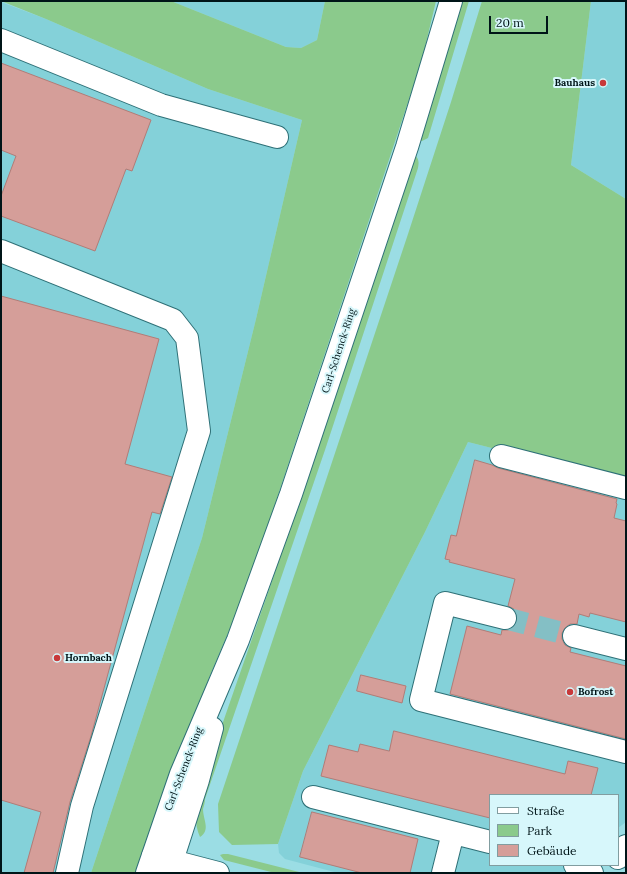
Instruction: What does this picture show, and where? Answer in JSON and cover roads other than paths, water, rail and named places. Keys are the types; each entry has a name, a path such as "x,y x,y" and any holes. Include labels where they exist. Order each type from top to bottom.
{"main road":[{"name":"Carl-Schenck-Ring","path":"443,32 447,1"},
{"name":"Carl-Schenck-Ring","path":"160,865 198,780 227,666 254,599 294,488 407,147 443,32 451,1"},
{"path":"1,40 161,105 277,137"},
{"path":"1,251 173,320 187,338 199,431 82,806 67,873"},
{"path":"501,456 626,488"},
{"path":"505,618 444,603 420,700 626,752"},
{"path":"574,636 626,649"},
{"path":"313,797 489,842"},
{"path":"443,873 454,833"},
{"path":"619,856 626,846"},
{"path":"160,865 218,873"},
{"path":"577,866 592,873"}],"tunnel":[{"path":"505,618 574,636"}],"place":[{"name":"Bauhaus","path":"603,83"},
{"name":"Hornbach","path":"57,658"},
{"name":"Bofrost","path":"570,692"}]}
